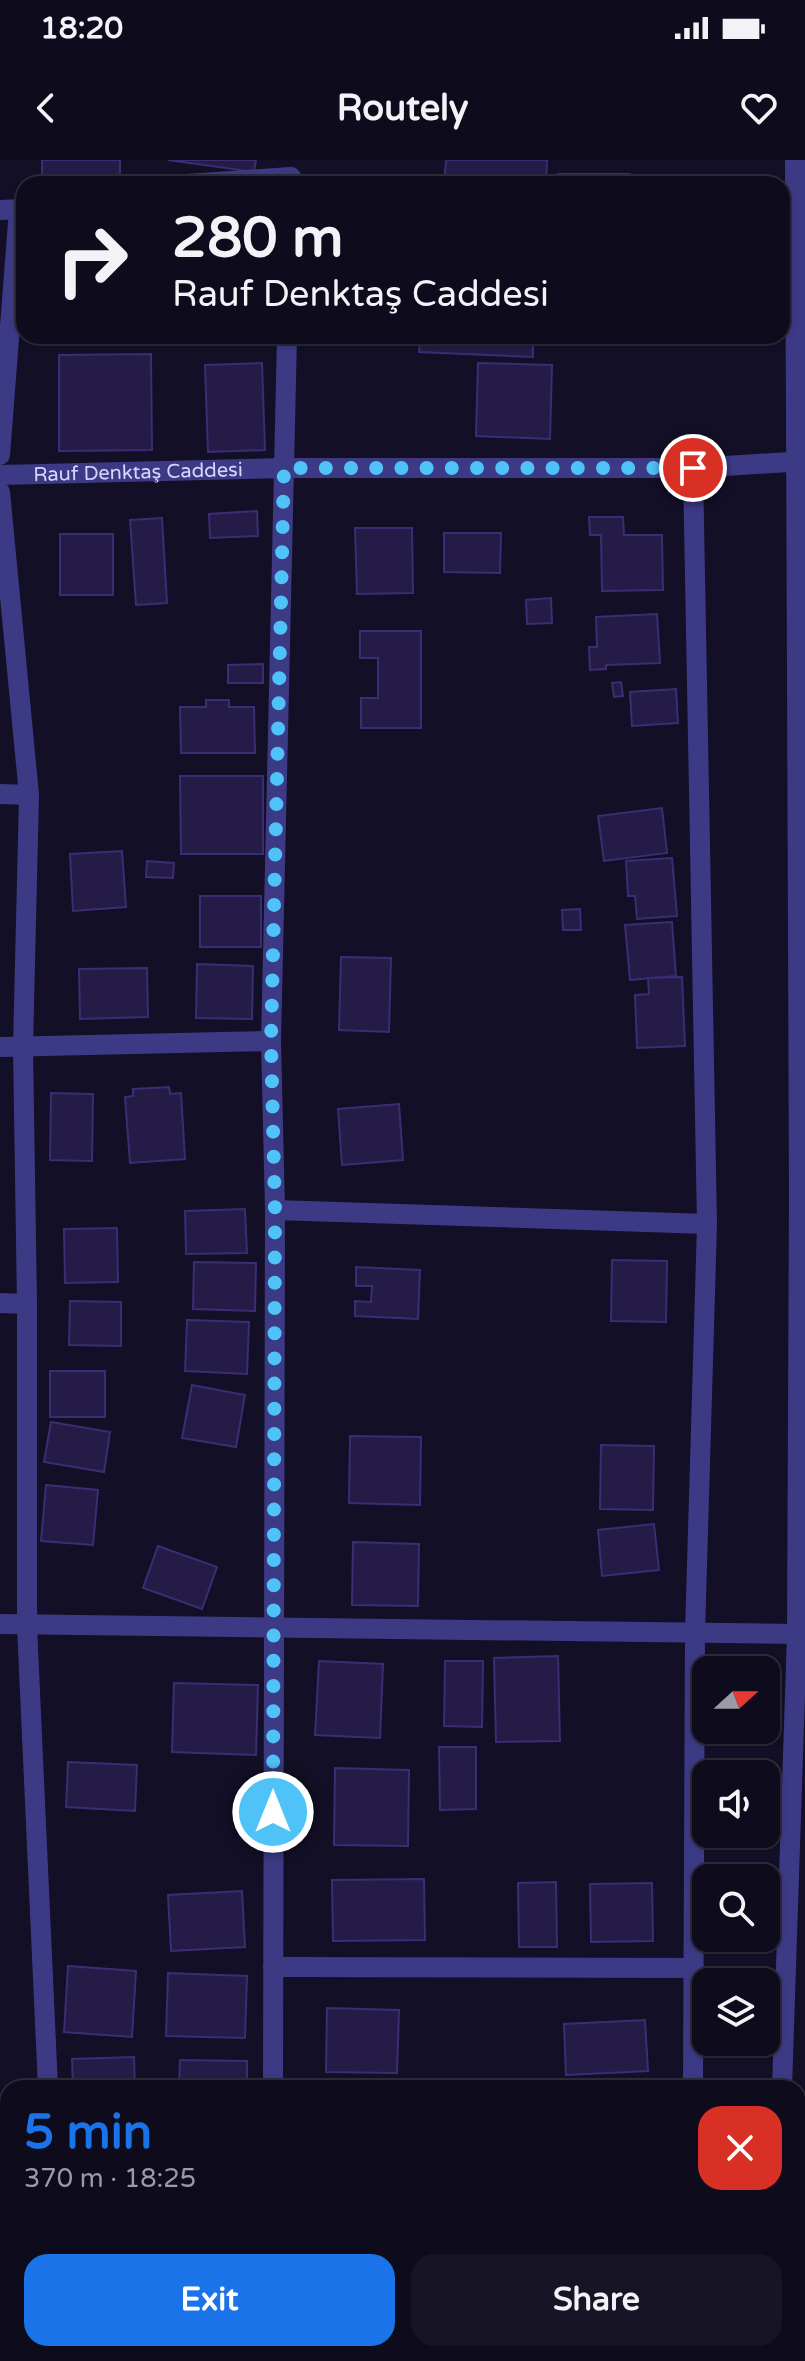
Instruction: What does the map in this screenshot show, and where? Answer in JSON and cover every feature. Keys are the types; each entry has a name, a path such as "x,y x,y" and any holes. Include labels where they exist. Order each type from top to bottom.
{"street":[{"path":"782,2080 801,1707 797,1634 802,1195 801,462 795,160"},
{"path":"269,176 290,174"},
{"path":"0,455 14,209"},
{"path":"273,2080 275,1210 271,1041 287,344"},
{"name":"Rauf Denktaş Caddesi","path":"0,475 284,468 693,468 801,462"},
{"path":"273,1967 694,1968 695,1633 707,1224 693,468"},
{"path":"0,492 29,795 23,1047 27,1626 48,2080"},
{"path":"0,794 29,795"},
{"path":"0,1047 271,1041"},
{"path":"275,1210 707,1224"},
{"path":"0,1303 27,1304"},
{"path":"0,1624 797,1634"},
{"path":"693,2056 693,2080"}],"building":[{"path":"42,160 120,160 120,176 42,176"},
{"path":"168,160 256,160 254,172"},
{"path":"446,160 547,160 546,176 445,176"},
{"path":"558,174 630,174 630,176"},
{"path":"420,344 533,344 533,357 419,352"},
{"path":"151,354 152,450 59,451 59,355"},
{"path":"262,363 265,450 208,452 205,365"},
{"path":"478,363 552,365 550,439 476,436"},
{"path":"257,511 258,536 210,538 209,514"},
{"path":"589,517 623,517 624,535 662,535 663,590 602,591 601,535 590,535"},
{"path":"162,518 167,603 136,605 130,520"},
{"path":"355,528 412,528 413,593 357,594"},
{"path":"444,533 501,533 500,573 444,572"},
{"path":"60,534 113,534 113,595 60,595"},
{"path":"551,598 552,623 527,624 526,600"},
{"path":"657,614 660,663 606,665 606,669 590,670 589,647 597,647 596,617"},
{"path":"360,631 421,631 421,728 361,728 361,698 378,698 378,658 360,658"},
{"path":"263,664 263,683 228,683 228,665"},
{"path":"621,682 623,696 614,697 612,683"},
{"path":"676,689 678,723 632,726 630,692"},
{"path":"206,700 229,700 229,707 254,707 255,753 181,753 180,707 206,707"},
{"path":"180,776 263,776 263,854 181,854"},
{"path":"662,808 667,853 604,861 598,816"},
{"path":"122,851 126,907 73,911 70,854"},
{"path":"672,858 677,916 637,919 635,896 628,896 626,861"},
{"path":"147,861 174,863 173,878 146,877"},
{"path":"200,896 261,896 261,947 200,947"},
{"path":"580,909 581,930 563,930 562,910"},
{"path":"672,922 676,976 630,980 625,925"},
{"path":"341,957 391,958 389,1032 339,1030"},
{"path":"197,964 253,966 252,1019 196,1018"},
{"path":"147,968 148,1017 80,1019 79,969"},
{"path":"682,977 685,1046 637,1048 635,995 649,994 648,978"},
{"path":"169,1087 170,1094 181,1093 185,1159 130,1163 125,1097 133,1096 133,1089"},
{"path":"51,1093 93,1094 92,1161 50,1160"},
{"path":"399,1104 403,1160 342,1165 338,1109"},
{"path":"245,1209 247,1253 186,1254 185,1211"},
{"path":"117,1228 118,1282 65,1283 64,1229"},
{"path":"612,1260 667,1261 666,1322 611,1321"},
{"path":"194,1262 256,1263 255,1311 193,1309"},
{"path":"356,1267 420,1270 418,1319 355,1316 355,1301 371,1302 372,1286 356,1286"},
{"path":"70,1301 121,1302 121,1346 69,1345"},
{"path":"187,1320 249,1322 247,1374 185,1371"},
{"path":"50,1371 105,1371 105,1417 50,1417"},
{"path":"192,1385 245,1395 236,1447 182,1438"},
{"path":"51,1422 110,1432 104,1472 44,1462"},
{"path":"350,1436 421,1437 420,1505 349,1503"},
{"path":"601,1445 654,1446 653,1510 600,1509"},
{"path":"46,1485 98,1490 93,1545 41,1541"},
{"path":"654,1524 659,1570 602,1576 598,1530"},
{"path":"353,1542 419,1544 418,1606 352,1605"},
{"path":"158,1546 217,1567 202,1609 143,1588"},
{"path":"558,1656 560,1741 496,1742 494,1658"},
{"path":"319,1661 383,1664 380,1738 315,1735"},
{"path":"445,1661 483,1661 482,1727 444,1726"},
{"path":"174,1683 258,1685 256,1755 172,1752"},
{"path":"439,1747 476,1747 476,1809 440,1810"},
{"path":"68,1762 137,1765 135,1811 66,1807"},
{"path":"335,1768 409,1770 408,1846 334,1845"},
{"path":"424,1879 425,1940 333,1941 332,1880"},
{"path":"556,1882 557,1947 519,1947 518,1883"},
{"path":"652,1883 653,1941 591,1942 590,1884"},
{"path":"242,1891 245,1947 171,1951 168,1895"},
{"path":"68,1966 136,1971 132,2037 64,2032"},
{"path":"168,1973 247,1976 245,2038 166,2036"},
{"path":"327,2008 399,2010 397,2073 326,2072"},
{"path":"645,2020 648,2071 566,2075 564,2024"},
{"path":"134,2057 135,2080 73,2080 72,2059"},
{"path":"180,2060 247,2061 247,2080 179,2080"}],"route":[{"path":"273,1812 275,1210 271,1041 284,468 693,468"}]}
